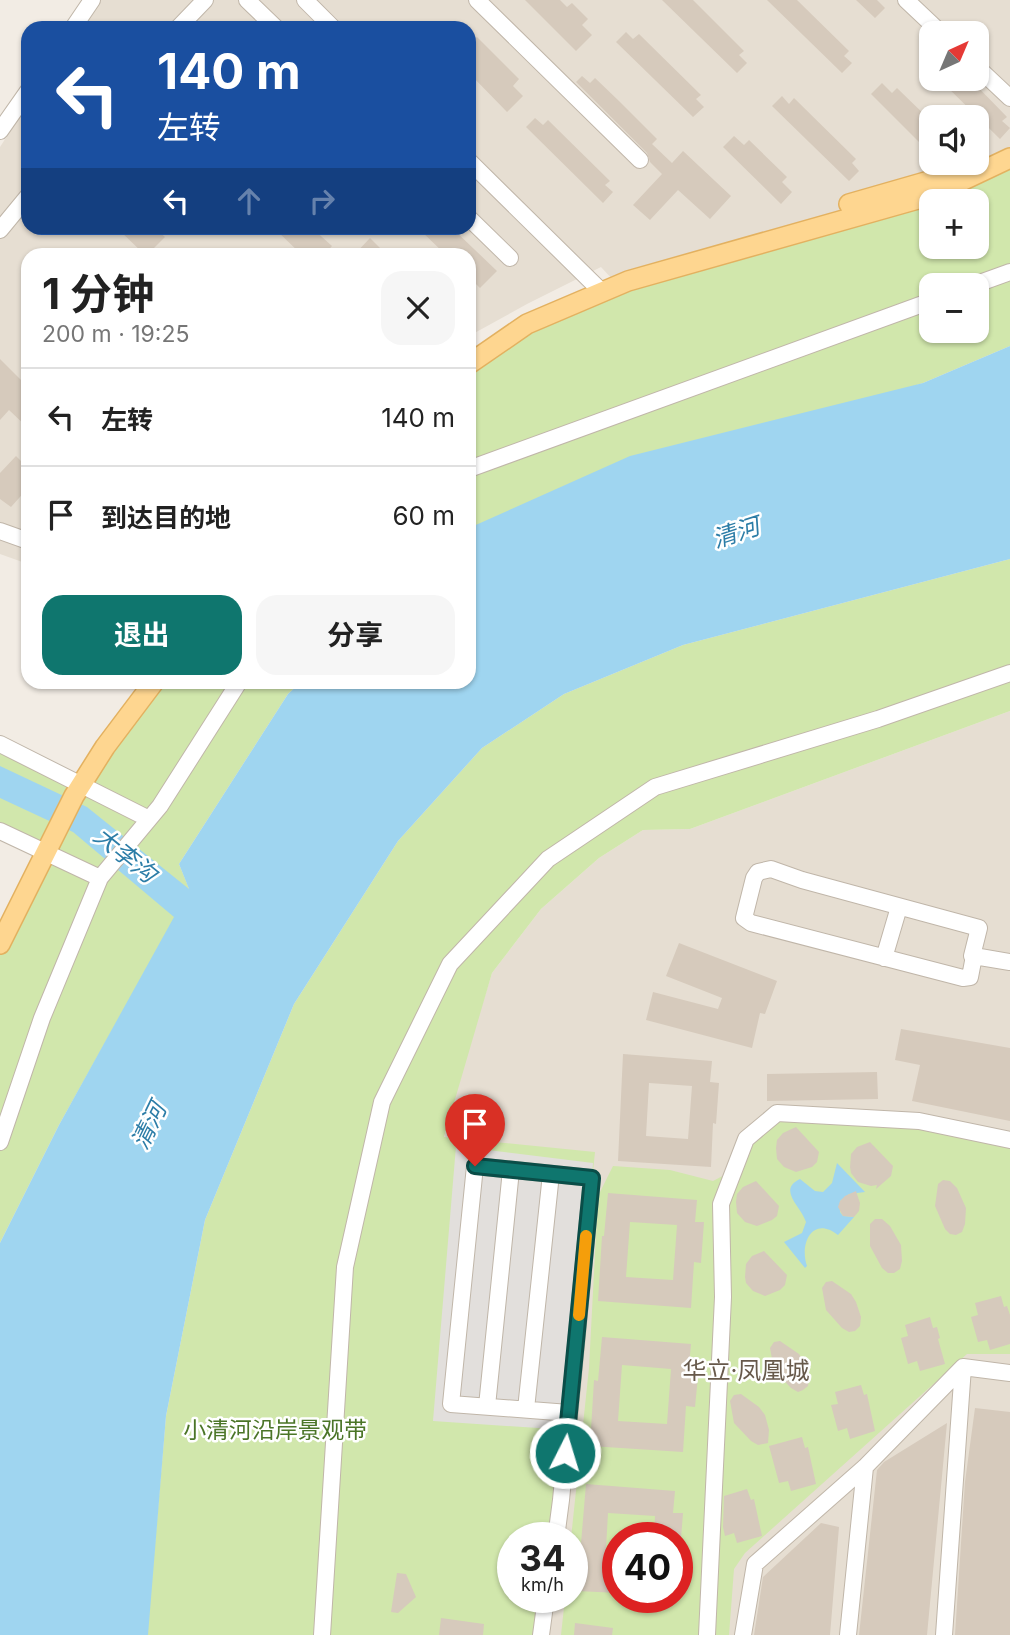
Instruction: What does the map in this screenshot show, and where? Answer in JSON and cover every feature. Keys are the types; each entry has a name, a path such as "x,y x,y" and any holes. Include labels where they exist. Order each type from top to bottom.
{"main road":[{"path":"989,156 1010,147"},
{"path":"476,344 520,314 598,287 628,281 932,195 1010,158"},
{"path":"476,359 527,324 634,266 945,175"},
{"path":"0,914 42,845 92,747 134,689"},
{"path":"73,787 149,689"},
{"path":"0,944 42,845"}],"street":[{"path":"78,21 92,0"},
{"path":"185,21 205,0"},
{"path":"247,0 269,21"},
{"path":"305,0 326,21"},
{"path":"477,0 640,160"},
{"path":"906,0 928,21"},
{"path":"989,78 1010,98"},
{"path":"0,131 21,102"},
{"path":"476,168 598,287"},
{"path":"0,230 21,204"},
{"path":"476,225 510,258"},
{"path":"989,280 1010,272"},
{"path":"476,465 919,305"},
{"path":"0,531 21,538"},
{"path":"322,1635 345,1267 382,1102 450,964 548,859 655,787 878,719 1010,673"},
{"path":"0,1142 42,1018 104,874 160,806 235,689"},
{"path":"0,744 73,787 147,822"},
{"path":"0,831 42,845 104,874"},
{"path":"771,869 979,929 974,956 970,977 963,978 751,923 744,918 754,878 758,872 771,869"},
{"path":"884,958 899,907"},
{"path":"974,956 1010,962"},
{"path":"708,1635 723,1297 722,1204 746,1139 777,1113 919,1121 1010,1140"},
{"path":"558,1522 569,1413 592,1178 475,1166 451,1404 569,1413"},
{"path":"487,1406 510,1170"},
{"path":"526,1409 551,1174"},
{"path":"963,1367 1010,1373"},
{"path":"743,1635 755,1564 865,1467 963,1367"},
{"path":"944,1635 963,1367"},
{"path":"848,1635 865,1467"},
{"path":"530,1635 540,1613"},
{"path":"541,1635 543,1613"}],"shaded area":[{"path":"97,0 1010,0 1010,149 989,159 989,105 919,105 919,175 955,175 934,185 614,281 601,267 476,332 476,248 21,248 21,562 0,554 0,147 21,115 21,235 476,235 476,21 84,21"},
{"path":"1010,711 1010,1635 363,1635 397,1307 492,973 541,909 599,858 643,830 690,829"},
{"path":"456,1146 593,1163 568,1430 433,1421"}],"green space":[{"path":"1010,148 1010,346 923,383 476,526 476,360 608,298 862,211 952,175 989,175 989,158"},
{"name":"小清河沿岸景观带","path":"1010,559 1010,711 690,829 643,830 599,858 541,909 492,973 444,1137 595,1152 557,1522 497,1522 497,1613 543,1613 541,1635 147,1635 166,1416 205,1220 294,1004 398,841 482,748 564,694 683,645"},
{"path":"143,689 293,689 179,864 190,891 59,1125 0,1243 0,944 44,853 0,831 0,744 79,776"},
{"path":"777,1113 919,1121 1010,1140 1010,1354 967,1354 745,1553 734,1569 729,1635 561,1635 563,1613 588,1613 588,1522 573,1522 589,1368 598,1196 613,1166 670,1170 713,1181 734,1170 746,1139"}],"water":[{"path":"1010,346 1010,559 683,645 564,694 482,748 398,841 294,1004 205,1220 166,1416 148,1635 0,1635 0,1243 59,1125 174,917 73,832 0,798 0,766 87,807 189,889 179,864 293,689 476,689 476,525 630,456 923,383"},
{"path":"837,1163 865,1192 849,1194 840,1201 840,1212 843,1216 854,1217 838,1235 821,1228 810,1234 805,1249 805,1268 784,1242 802,1233 806,1222 792,1199 791,1188 793,1183 800,1179 815,1191 823,1192 832,1183"}],"building":[{"path":"525,0 560,0 567,7 572,3 588,19 582,25 592,35 576,51"},
{"path":"662,0 693,0 744,51 739,55 747,63 737,73"},
{"path":"767,0 797,0 849,51 844,56 852,63 842,73"},
{"path":"856,0 877,0 885,8 875,18"},
{"path":"626,32 633,39 639,34 701,95 696,99 704,107 693,117 616,42"},
{"path":"476,38 519,79 513,86 523,96 507,112 476,80"},
{"path":"582,76 590,83 595,78 619,101 657,139 652,144 672,163 683,151 731,196 710,219 678,190 650,220 633,205 662,174 650,162 647,153 576,82"},
{"path":"882,83 892,93 897,88 919,109 919,142 871,94"},
{"path":"951,91 982,91 1007,117 1002,121 1010,128 1000,139 989,128 989,105 965,105"},
{"path":"782,96 789,104 794,98 856,159 852,163 859,171 849,181 772,106"},
{"path":"535,118 543,125 548,120 610,181 605,185 613,192 603,203 526,127"},
{"path":"734,136 744,145 749,140 787,177 782,182 792,192 781,204 723,147"},
{"path":"124,235 165,237 154,248 138,248"},
{"path":"281,235 320,235 332,246 330,248 295,248"},
{"path":"425,235 459,235 473,248 439,248"},
{"path":"370,238 380,248 361,248"},
{"path":"476,251 497,271 480,288 476,284"},
{"path":"0,359 21,380 21,421 9,410 0,420"},
{"path":"16,456 21,461 21,496 11,507 0,499 0,473"},
{"path":"679,943 777,981 765,1014 760,1013 752,1048 646,1020 653,992 718,1009 722,998 666,976"},
{"path":"901,1029 1010,1048 1010,1121 912,1101 920,1065 895,1060"},
{"path":"623,1054 712,1061 710,1082 719,1083 716,1124 713,1123 711,1167 618,1161","holes":["649,1083 692,1086 688,1139 646,1136"]},
{"path":"877,1072 878,1099 767,1101 767,1074"},
{"path":"796,1127 819,1152 817,1162 812,1167 796,1172 784,1167 777,1159 776,1148 777,1140 783,1133"},
{"path":"870,1142 893,1166 891,1176 876,1189 877,1185 858,1182 850,1167 851,1154 857,1147"},
{"path":"943,1180 950,1181 957,1188 966,1208 965,1224 962,1232 956,1235 945,1229 935,1206 938,1184"},
{"path":"756,1181 779,1206 777,1216 757,1226 745,1222 737,1213 736,1202 737,1194 743,1187"},
{"path":"856,1191 860,1203 859,1211 854,1217 843,1216 838,1207 840,1201"},
{"path":"608,1193 697,1200 695,1222 704,1222 701,1263 694,1262 691,1308 598,1301","holes":["630,1222 677,1225 673,1280 626,1277"]},
{"path":"875,1219 882,1219 890,1226 901,1245 900,1269 894,1273 888,1273 882,1268 870,1246 870,1224"},
{"path":"764,1251 787,1275 785,1285 780,1290 765,1296 753,1291 746,1283 745,1277 746,1264 752,1256"},
{"path":"832,1281 851,1294 856,1302 861,1317 860,1326 855,1331 849,1332 842,1328 826,1310 822,1288 826,1282"},
{"path":"1001,1296 1010,1315 1010,1344 990,1350 987,1340 978,1342 971,1317 978,1315 975,1303"},
{"path":"930,1317 933,1328 937,1327 945,1364 920,1371 917,1361 908,1364 901,1338 908,1336 905,1325"},
{"path":"602,1337 691,1344 689,1366 699,1366 695,1407 686,1406 683,1452 590,1446 594,1380 598,1381","holes":["622,1365 671,1369 667,1424 618,1421"]},
{"path":"780,1341 799,1354 804,1362 809,1377 808,1386 803,1390 798,1392 791,1388 774,1370 770,1348 774,1342"},
{"path":"861,1385 864,1395 867,1394 875,1431 850,1439 847,1428 838,1431 831,1405 838,1404 835,1392"},
{"path":"741,1394 765,1415 769,1430 768,1443 758,1445 751,1441 734,1423 730,1401 734,1395"},
{"path":"975,1408 1010,1412 1010,1635 955,1635 965,1482"},
{"path":"947,1423 927,1635 859,1635 877,1470 884,1462"},
{"path":"802,1437 805,1448 808,1447 816,1484 791,1491 788,1481 779,1483 769,1446"},
{"path":"586,1484 675,1491 673,1513 683,1513 682,1522 655,1522 655,1516 608,1513 607,1522 602,1522 602,1592 588,1592 588,1522 583,1522"},
{"path":"747,1489 751,1500 754,1499 762,1536 737,1543 734,1533 725,1536 724,1496"},
{"path":"821,1523 839,1527 830,1635 754,1635 763,1577"},
{"path":"397,1573 406,1574 416,1597 398,1613 391,1612"},
{"path":"441,1618 484,1624 483,1635 439,1635"},
{"path":"575,1623 613,1628 612,1635 574,1635"}],"slow traffic":[{"path":"579,1315 586,1236"}],"district":[{"name":"华立·凤凰城","path":"746,1371"}],"route":[{"path":"475,1166 592,1178 565,1453"}],"water label":[{"name":"清河","path":"736,533"},
{"name":"大李沟","path":"125,855"},
{"name":"清河","path":"149,1126"}]}
